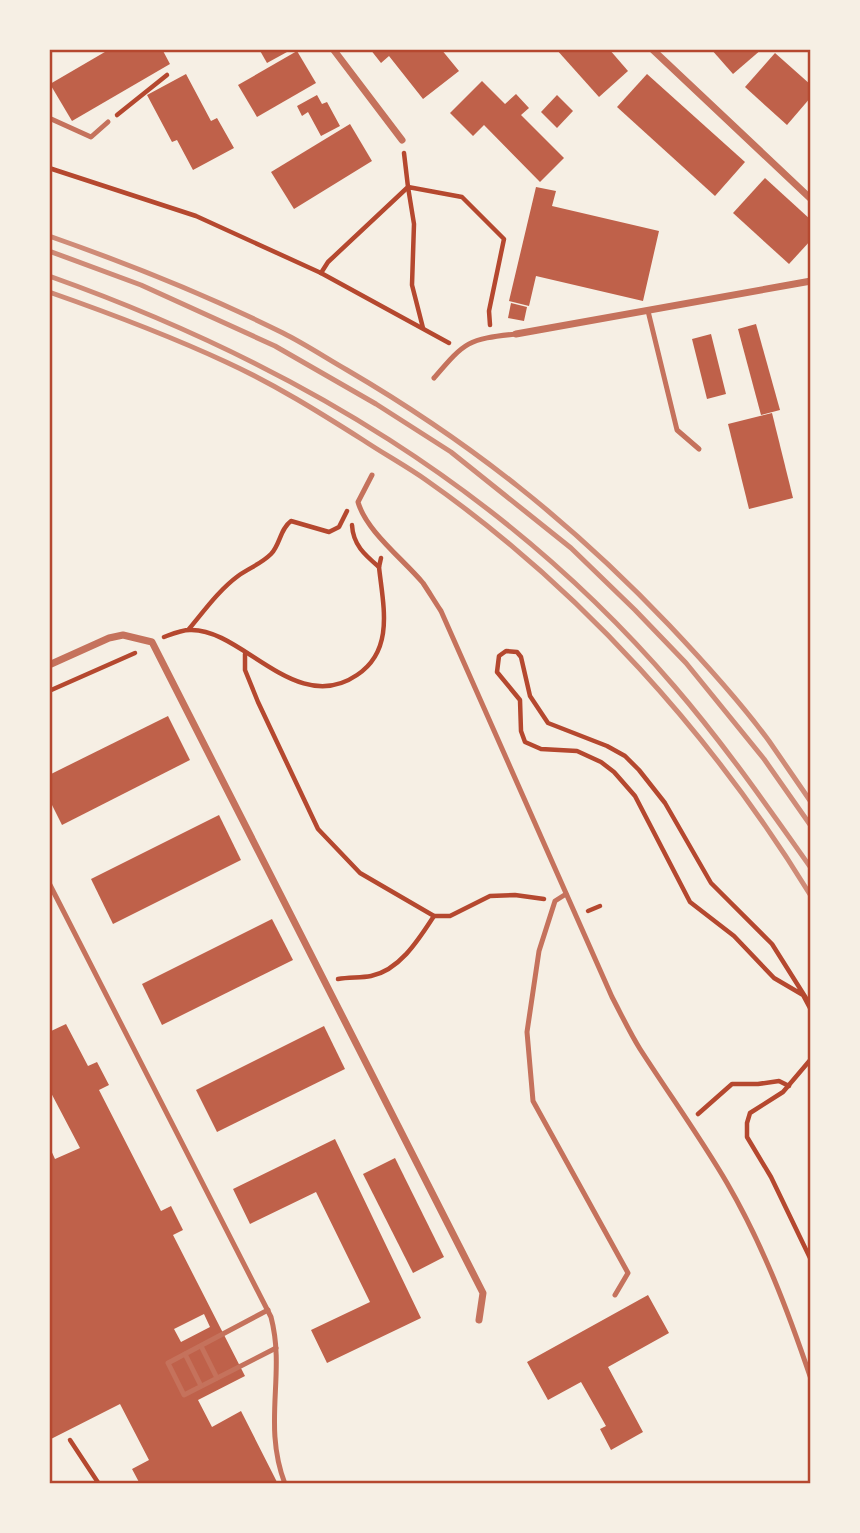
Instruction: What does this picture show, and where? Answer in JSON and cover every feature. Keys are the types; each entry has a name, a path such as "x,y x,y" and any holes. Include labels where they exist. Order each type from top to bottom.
{"street":[{"path":"333,49 402,140"},
{"path":"652,49 811,199"},
{"path":"516,334 811,281"},
{"path":"49,664 109,638 123,635 152,642 483,1293 479,1320"}],"lane":[{"path":"49,118 91,136 108,122"},
{"path":"648,311 677,430 699,449"},
{"path":"434,378 459,348 470,342 491,336 516,334"},
{"path":"372,475 358,502 360,509 386,544 422,583 441,611 612,997 639,1047 690,1122 728,1185 760,1244 792,1321 811,1379"},
{"path":"49,883 268,1310 276,1348 273,1431 285,1484"},
{"path":"566,894 555,901 539,951 527,1032 533,1101 628,1273 615,1295"},
{"path":"268,1310 168,1363 184,1395 276,1348"},
{"path":"201,1346 217,1378"},
{"path":"185,1354 201,1386"}],"path":[{"path":"108,122 167,75"},
{"path":"402,140 414,225 412,285 423,328"},
{"path":"49,168 196,216 321,273 459,348"},
{"path":"321,273 328,262 408,187"},
{"path":"408,187 462,197 504,239 489,311 491,336"},
{"path":"49,691 142,650 152,642 189,629 221,590 260,564 274,551 286,526 291,522 329,532 339,527 349,506 358,502"},
{"path":"189,629 220,637 286,677 311,685 334,685 351,680 367,669 381,649 385,626 379,562 386,544"},
{"path":"506,651 517,652 521,657 530,696 548,723 607,746 625,756 647,779 665,803 711,883 772,944 811,1008 803,995 774,978 734,936 690,902 635,796 614,772 601,762 577,751 541,749 525,742 521,731 520,700 497,672 499,656 506,651"},
{"path":"245,653 245,670 258,702 318,830 360,873 434,916 450,916 489,896 515,895 555,901"},
{"path":"325,982 370,976 385,971 418,941 434,916"},
{"path":"811,1059 789,1086 750,1113 747,1123 747,1137 771,1177 811,1261"},
{"path":"690,1122 733,1084 779,1081 789,1086"},
{"path":"70,1440 99,1484"}],"building":[{"path":"110,49 162,49 170,64 72,121 50,84"},
{"path":"259,49 285,49 287,52 267,63"},
{"path":"370,49 441,49 459,71 423,99 389,56 381,63"},
{"path":"556,49 609,49 628,71 599,97"},
{"path":"711,49 762,49 733,74"},
{"path":"297,51 316,83 257,117 238,85"},
{"path":"775,53 811,85 811,97 787,125 745,87"},
{"path":"186,74 211,121 217,118 234,148 193,170 177,140 172,142 147,95"},
{"path":"647,74 745,162 715,196 617,107"},
{"path":"482,81 505,104 516,94 529,108 521,115 564,158 540,182 484,125 473,136 450,113"},
{"path":"317,95 322,104 327,102 340,126 321,136 308,112 302,116 297,106"},
{"path":"557,95 573,111 557,128 541,112"},
{"path":"350,124 372,161 294,209 271,172"},
{"path":"765,178 811,220 811,240 789,264 733,213"},
{"path":"536,187 556,191 552,206 659,231 643,301 536,276 529,306 509,301"},
{"path":"511,303 527,307 524,321 508,318"},
{"path":"756,324 780,410 761,415 738,329"},
{"path":"711,334 726,394 707,399 692,339"},
{"path":"772,413 793,498 749,509 728,424"},
{"path":"168,716 190,760 62,825 49,799 49,775"},
{"path":"219,815 241,860 113,924 91,879"},
{"path":"272,919 293,960 162,1025 142,984"},
{"path":"66,1024 88,1066 97,1062 109,1085 99,1090 161,1211 171,1206 183,1230 173,1235 245,1376 198,1400 212,1427 241,1411 278,1484 140,1484 132,1469 149,1460 120,1404 49,1440 49,1146 55,1159 80,1148 49,1089 49,1032","holes":["204,1314 210,1327 181,1342 174,1329"]},
{"path":"324,1026 345,1069 217,1132 196,1090"},
{"path":"335,1139 421,1318 327,1363 311,1330 370,1302 316,1192 250,1224 233,1189"},
{"path":"395,1158 444,1257 413,1273 363,1174"},
{"path":"648,1295 669,1333 608,1367 643,1432 611,1450 600,1429 606,1426 581,1382 548,1400 527,1362"}],"railway":[{"path":"49,236 168,281 283,333 392,397 477,455 595,552 669,625 746,711 811,802"},
{"path":"49,251 141,285 275,346 376,404 451,452 571,548 635,610 686,663 764,759 811,826"},
{"path":"49,276 138,310 225,349 309,392 389,440 466,493 540,551 609,616 674,686 762,798 811,868"},
{"path":"49,292 160,334 261,380 411,470 483,522 590,617 640,668 731,779 811,896"}]}
